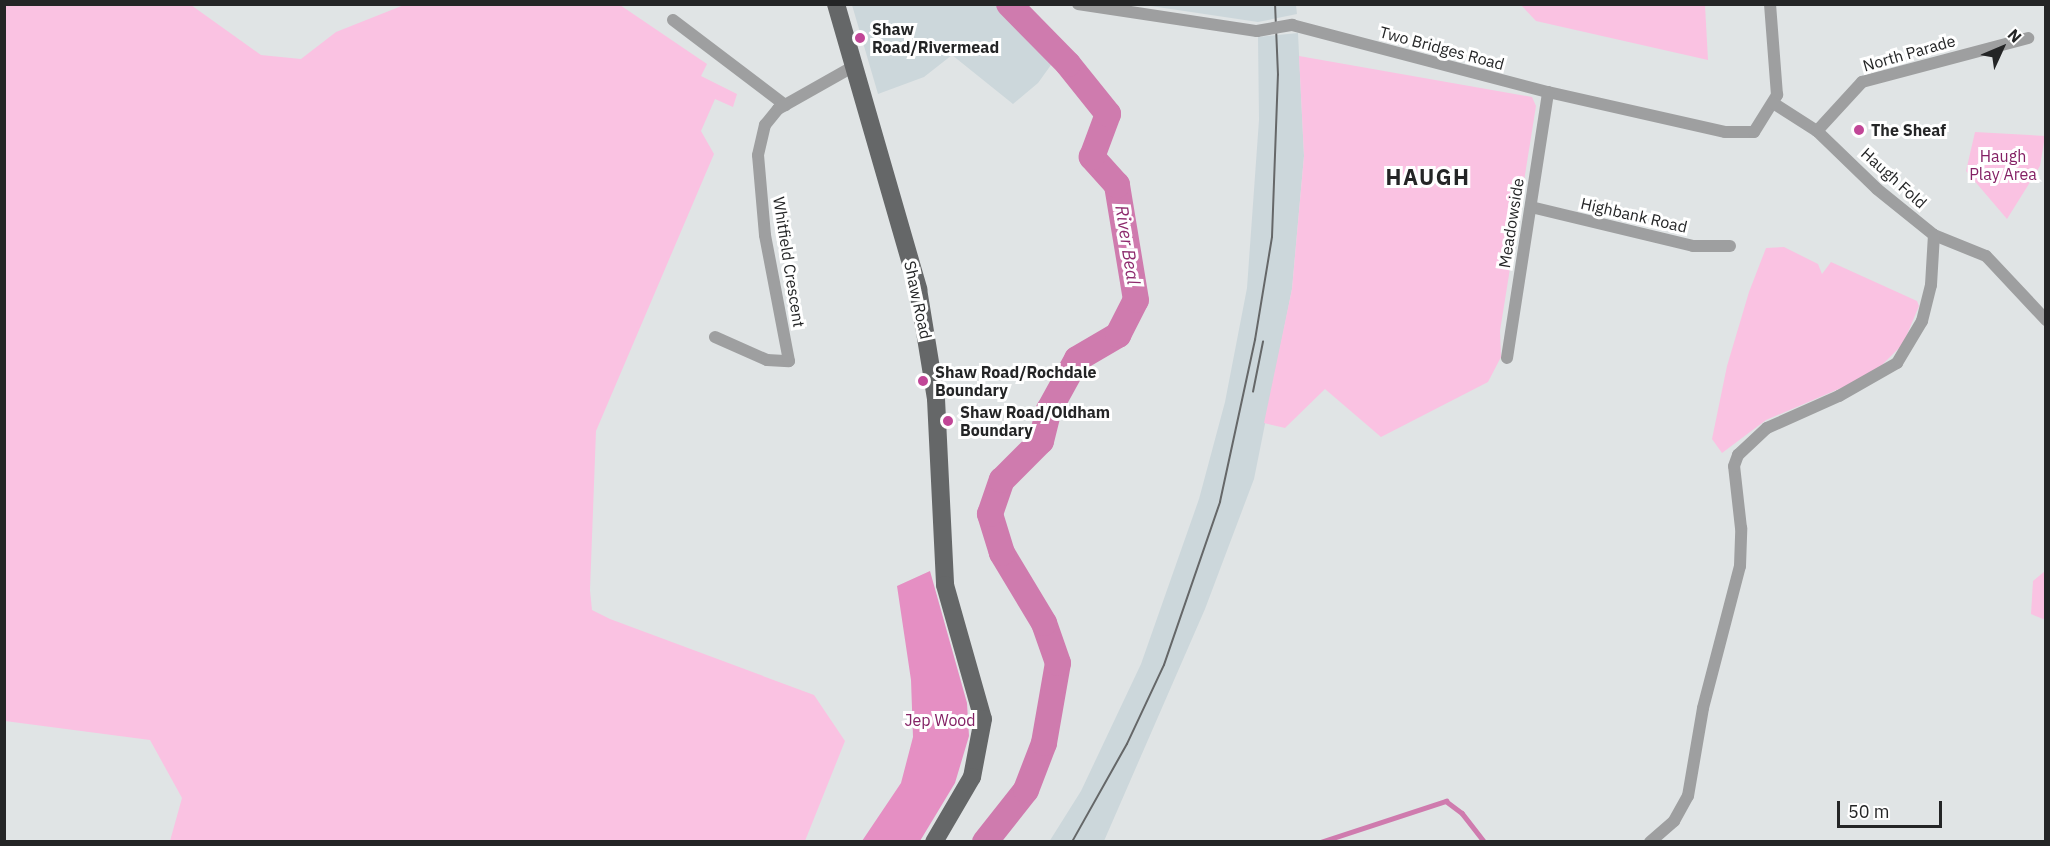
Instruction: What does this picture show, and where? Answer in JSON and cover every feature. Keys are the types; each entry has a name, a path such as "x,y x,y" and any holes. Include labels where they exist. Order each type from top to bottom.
{"main road":[{"name":"Shaw Road","path":"836,4 918,289 936,399 945,585 983,718 972,777 933,842"}],"street":[{"name":"Two Bridges Road","path":"1078,4 1257,31 1292,25 1548,92 1725,132 1754,132 1775,99"},
{"path":"1770,4 1775,99"},
{"path":"673,20 785,105"},
{"name":"North Parade","path":"1817,130 1862,82 2028,38"},
{"name":"Whitfield Crescent","path":"715,337 767,360 789,361 765,235 759,155 765,125 785,105 854,66"},
{"name":"Meadowside","path":"1507,358 1548,92"},
{"name":"Haugh Fold","path":"1775,99 1817,130 1877,189 1934,235 1986,256 2046,320"},
{"name":"Highbank Road","path":"1531,207 1693,246 1730,246"},
{"path":"1650,842 1674,821 1688,796 1703,708 1740,566 1741,528 1734,466 1738,455 1767,428 1839,396 1897,363 1922,321 1931,285 1934,235"}],"shaded area":[{"path":"852,5 1001,5 1029,27 1056,58 1038,83 1013,104 952,55 924,77 878,94"},
{"path":"1144,5 1296,5 1297,14 1258,22"},
{"path":"1298,33 1304,156 1292,289 1254,479 1205,609 1104,841 1049,842 1081,791 1141,664 1199,499 1225,402 1247,288 1259,120 1258,37"}],"green space":[{"path":"5,4 191,5 261,55 301,59 336,32 404,5 620,5 707,64 701,76 737,94 733,107 715,99 701,131 714,154 596,431 590,590 592,610 610,619 814,695 845,741 805,841 170,841 182,798 150,740 5,721"},
{"path":"1521,5 1705,5 1708,60 1536,21"},
{"path":"1299,56 1532,97 1536,106 1500,331 1501,357 1488,382 1381,437 1325,389 1285,428 1264,423 1292,289 1304,156"},
{"name":"Haugh Play Area","path":"1975,132 2045,136 2040,166 2007,219 1966,171"},
{"path":"1784,247 1818,264 1822,274 1831,262 1917,301 1919,306 1903,344 1882,365 1855,382 1766,420 1722,453 1712,439 1727,366 1749,292 1766,248"},
{"name":"Jep Wood","path":"930,571 967,703 969,736 955,783 920,841 862,841 901,783 913,737 911,680 897,586"},
{"path":"2045,571 2045,618 2043,619 2031,614 2033,581"}],"waterway":[{"name":"River Beal","path":"985,842 1026,790 1044,743 1058,663 1044,623 1002,553 990,514 1002,480 1041,441 1049,410 1077,359 1118,335 1136,300 1117,185 1092,157 1108,114 1068,64 1009,4"},
{"path":"1321,842 1446,801 1462,813 1484,841"}],"tram line":[{"path":"1072,842 1127,744 1164,665 1220,502 1255,340 1272,237 1278,75 1275,4"},
{"path":"1253,392 1263,342"}],"place":[{"name":"Shaw Road/Rivermead","path":"860,38"},
{"name":"The Sheaf","path":"1859,130"},
{"name":"Shaw Road/Rochdale Boundary","path":"923,381"},
{"name":"Shaw Road/Oldham Boundary","path":"948,421"}],"district":[{"name":"HAUGH","path":"1428,177"}]}
